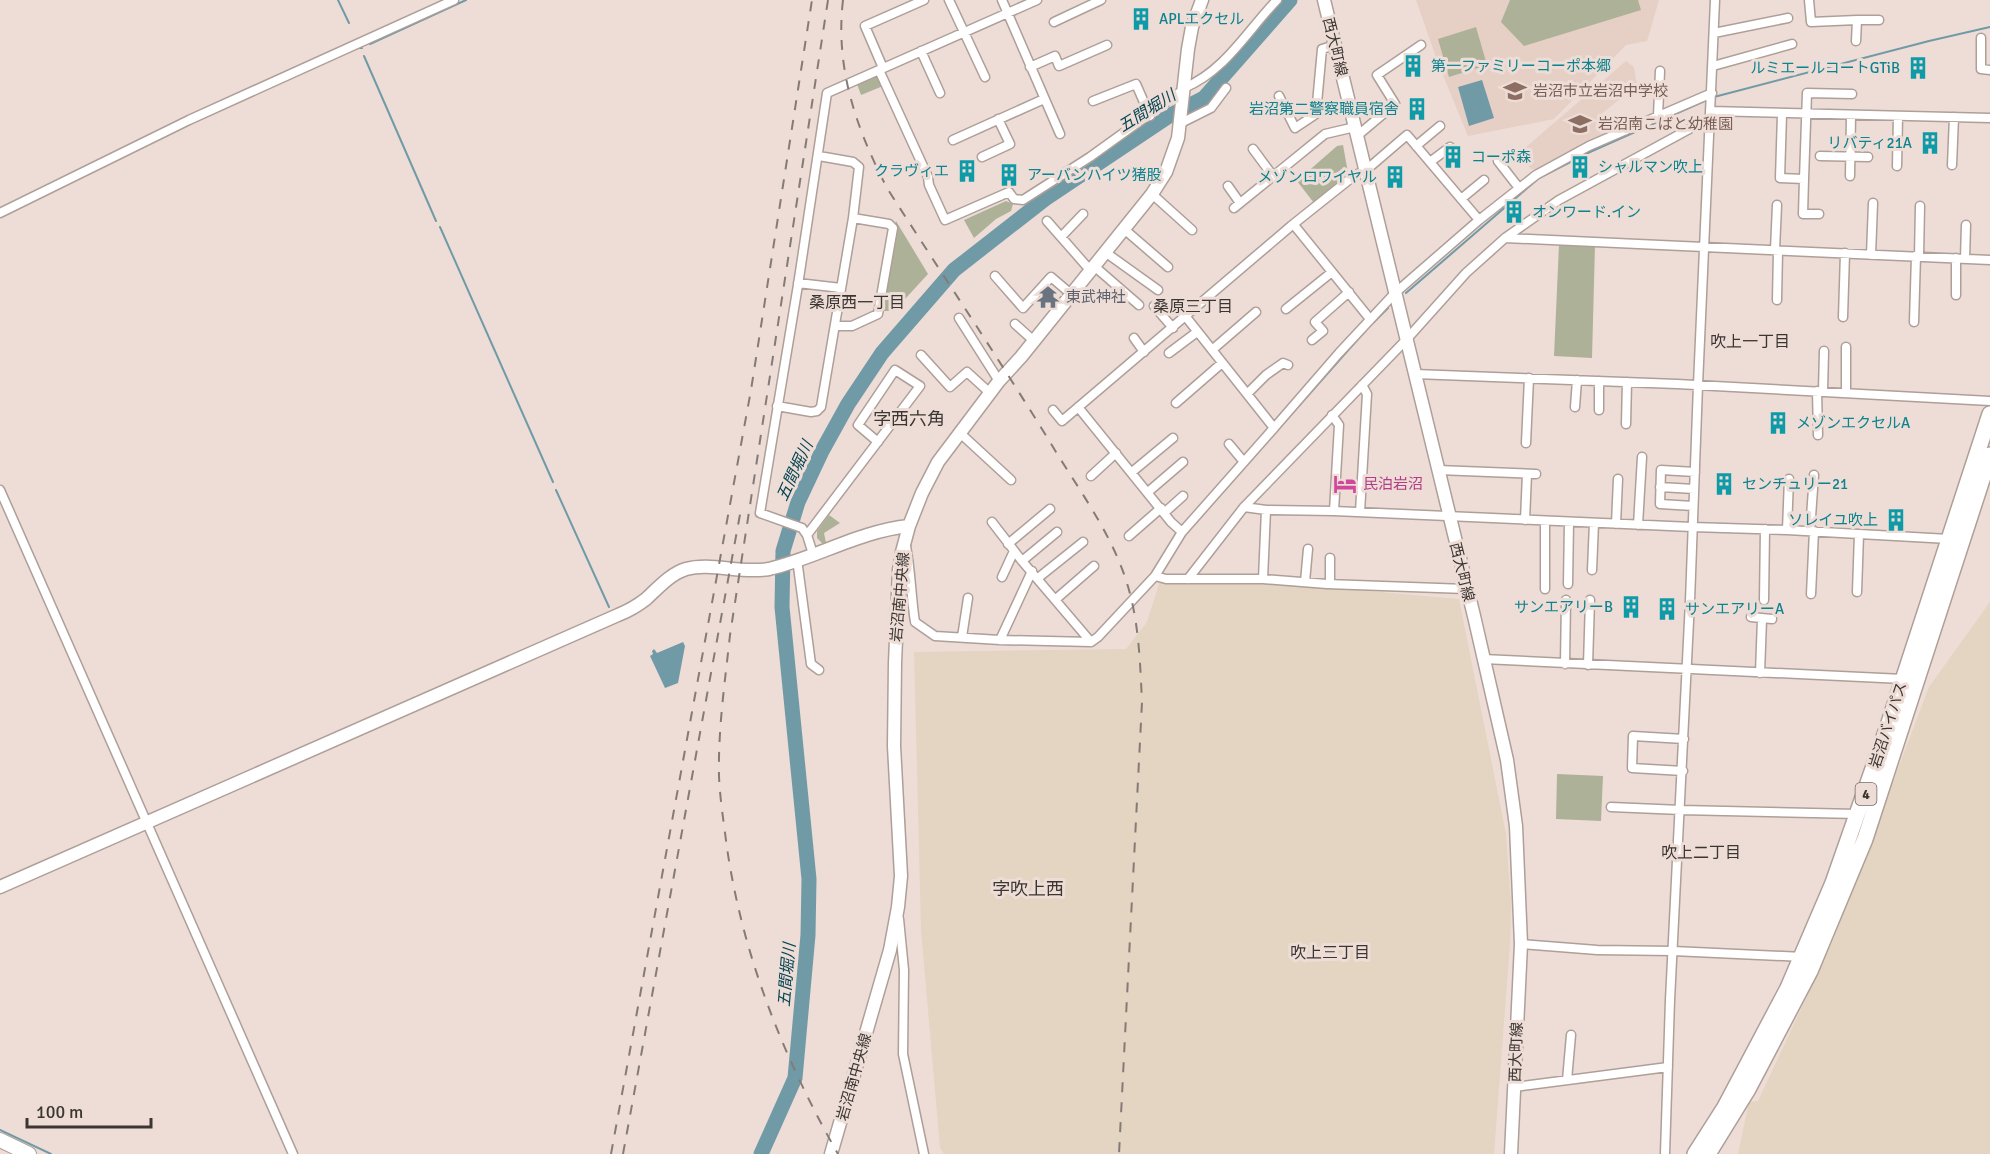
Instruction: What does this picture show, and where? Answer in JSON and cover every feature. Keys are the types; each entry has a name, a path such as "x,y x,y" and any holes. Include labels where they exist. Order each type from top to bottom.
{"highway":[{"name":"岩沼バイパス","path":"1695,1154 1725,1107 1760,1043 1803,957 1833,883 1859,814 1990,414"},
{"name":"岩沼バイパス","path":"1708,1154 1753,1080 1810,970 1865,839 1990,455"}],"main road":[{"path":"0,1140 29,1154"}],"street":[{"path":"0,213 189,120 454,0"},
{"path":"924,0 865,26 945,220 1009,192 1014,200 1023,200 1090,157 1226,60 1277,0"},
{"path":"949,0 985,77"},
{"path":"1002,0 1060,134"},
{"path":"813,554 804,531 760,513 819,156 827,93 1037,0"},
{"path":"1054,22 1101,0"},
{"path":"1184,91 1192,27 1202,0"},
{"name":"西大町線","path":"1324,0 1507,760 1516,826 1521,944 1511,1154"},
{"path":"1665,1154 1715,0"},
{"path":"1809,0 1811,21 1879,20"},
{"path":"1714,33 1788,18"},
{"path":"1856,41 1857,20"},
{"path":"1981,38 1981,69 1990,70"},
{"path":"1713,66 1792,44"},
{"path":"1030,67 1055,56 1059,66 1107,45"},
{"path":"1279,96 1295,128 1316,114 1323,49 1335,45"},
{"path":"1228,186 1237,205 1325,134 1356,131 1395,104 1377,75 1421,45"},
{"path":"921,51 940,93"},
{"path":"1658,116 1660,71"},
{"path":"1093,101 1136,84 1150,116"},
{"path":"1180,122 1211,108 1226,88"},
{"name":"岩沼南中央線","path":"831,1154 890,950 898,906 900,876 894,746 894,675 899,570 909,526 933,472 960,432 1152,194 1166,172 1174,154 1184,91"},
{"path":"1819,214 1803,214 1807,93 1852,94"},
{"path":"905,541 910,566 910,597 915,622 935,636 1091,642 1155,576 1182,532 1395,293 1479,220 1536,175 1589,146 1658,116 1712,96"},
{"path":"952,140 1044,99"},
{"path":"1710,111 1898,117 1990,117"},
{"path":"1782,114 1780,178 1804,179"},
{"path":"1850,176 1851,115"},
{"path":"1897,166 1898,117"},
{"path":"1952,165 1954,117"},
{"path":"982,157 1010,144 998,119"},
{"path":"1188,579 1244,507 1406,340 1466,273 1505,238 1559,200 1694,126 1710,121"},
{"path":"1416,146 1440,126"},
{"path":"1053,410 1062,421 1294,225 1355,176 1365,171 1407,135 1479,220"},
{"path":"1430,162 1450,147"},
{"path":"1253,149 1273,176"},
{"path":"777,406 811,412 821,407 835,326 853,218 858,164 819,156"},
{"path":"1820,156 1868,157"},
{"path":"1498,161 1519,188"},
{"path":"1461,199 1484,180"},
{"path":"1152,194 1192,230"},
{"path":"1871,255 1873,203"},
{"path":"1777,205 1777,300"},
{"path":"1914,322 1920,206"},
{"path":"1062,237 1083,214"},
{"path":"835,326 852,326 878,314 893,228 889,224 853,218"},
{"path":"1047,221 1092,268 1139,305"},
{"path":"1294,225 1370,319"},
{"path":"1956,295 1966,225"},
{"path":"1124,229 1168,267"},
{"path":"1505,238 1990,260"},
{"path":"1105,252 1158,290"},
{"path":"1844,317 1845,254"},
{"path":"1287,309 1332,272"},
{"path":"995,276 1023,308 1051,277 1071,294"},
{"path":"798,283 841,288"},
{"path":"1312,340 1323,331 1315,321 1349,292"},
{"path":"1154,306 1173,328"},
{"path":"1212,350 1256,312"},
{"path":"1186,317 1274,428"},
{"path":"959,318 999,381"},
{"path":"1015,324 1034,341"},
{"path":"1169,352 1197,332"},
{"path":"1134,338 1144,352"},
{"path":"1846,347 1846,392"},
{"path":"1818,435 1824,351"},
{"path":"921,356 950,387 967,372 990,393"},
{"path":"1176,403 1222,363"},
{"path":"1247,394 1266,375 1283,363 1288,365"},
{"path":"804,531 878,442 920,386 895,370 858,425 878,442"},
{"path":"1415,374 1698,385 1990,401"},
{"path":"1531,379 1532,410"},
{"path":"1526,443 1531,379"},
{"path":"1575,407 1577,380"},
{"path":"1599,381 1599,410"},
{"path":"1626,424 1627,382"},
{"path":"1360,512 1367,394 1362,385"},
{"path":"1078,407 1162,511 1182,532"},
{"path":"1332,415 1339,425 1334,511"},
{"path":"960,432 1011,480"},
{"path":"1132,472 1173,438"},
{"path":"1229,444 1244,462"},
{"path":"1091,476 1116,453"},
{"path":"1638,525 1642,457"},
{"path":"1148,492 1183,462"},
{"path":"1438,470 1531,474 1525,520"},
{"path":"1693,506 1660,504 1661,470 1695,472"},
{"path":"1811,594 1814,475"},
{"path":"1616,524 1618,479"},
{"path":"1787,530 1789,479"},
{"path":"1660,487 1694,489"},
{"path":"0,490 293,1154"},
{"path":"1129,536 1183,496"},
{"path":"1244,507 1266,510 1765,529 1949,539"},
{"path":"1002,577 1011,547 1050,509"},
{"path":"1263,579 1266,510"},
{"path":"1545,521 1545,589"},
{"path":"992,522 1091,642"},
{"path":"1568,584 1569,522"},
{"path":"1593,570 1594,523"},
{"path":"0,887 618,615 633,608 672,576 682,571 692,568 713,568 747,572 769,568 888,528 909,526"},
{"path":"1764,600 1765,529"},
{"path":"1022,561 1057,532"},
{"path":"1857,592 1859,534"},
{"path":"1000,640 1035,575 1083,542"},
{"path":"1305,582 1308,549"},
{"path":"1330,558 1330,584"},
{"path":"795,560 811,664 819,670"},
{"path":"1056,599 1094,566"},
{"path":"1155,576 1166,579 1263,579 1466,590"},
{"path":"962,637 968,598"},
{"path":"1565,664 1566,600"},
{"path":"1588,665 1590,600"},
{"path":"1751,617 1772,619"},
{"path":"1760,673 1762,619"},
{"path":"1484,659 1903,680"},
{"path":"1683,771 1632,768 1633,736 1684,739"},
{"path":"1611,807 1859,814"},
{"path":"898,906 904,970 903,1054 924,1154"},
{"path":"1521,944 1597,950 1803,957"},
{"path":"1567,1080 1571,1035"},
{"path":"1515,1087 1668,1067"}],"shaded area":[{"name":"岩沼市立岩沼中学校","path":"1416,0 1659,0 1647,41 1626,45 1554,119 1468,136 1438,63"},
{"name":"岩沼南こばと幼稚園","path":"1626,61 1634,67 1637,86 1601,114 1613,133 1543,169 1531,169 1519,153"},
{"path":"1160,581 1299,585 1459,599 1506,834 1511,906 1494,1154 944,1154 940,1148 921,930 914,652 1126,649 1147,622"},
{"path":"1990,602 1990,1154 1738,1154 1749,1102 1758,1101 1832,943 1929,687"}],"green space":[{"path":"1510,0 1638,0 1641,10 1524,46 1501,22"},
{"path":"1476,27 1487,65 1449,77 1438,39"},
{"path":"875,77 880,79 883,86 861,95 857,84"},
{"path":"1343,145 1348,173 1314,203 1297,181 1337,146"},
{"path":"1006,201 1013,204 1011,211 996,219 974,238 964,220"},
{"path":"896,221 928,274 894,311 881,311"},
{"path":"1559,245 1595,245 1592,358 1554,356"},
{"path":"829,515 840,523 824,533 826,543 823,544 817,538 817,531"},
{"path":"1557,774 1603,776 1601,821 1556,819"}],"water":[{"path":"1482,80 1494,118 1469,126 1458,87"},
{"path":"683,642 685,646 678,683 665,688 650,656 654,649 657,653"}],"waterway":[{"path":"338,0 349,23"},
{"path":"370,44 466,0"},
{"name":"五間堀川","path":"761,1154 795,1078 808,935 809,879 782,607 783,551 798,502 848,404 882,353 954,270 1045,199 1169,116 1204,98 1290,0"},
{"path":"1714,97 1990,27"},
{"path":"364,56 436,221"},
{"path":"1406,293 1539,178 1590,152 1709,99"},
{"path":"440,227 553,482"},
{"path":"1374,322 1388,308"},
{"path":"1183,537 1366,330"},
{"path":"556,490 609,607"},
{"path":"0,1130 51,1154"}],"railway":[{"path":"611,1154 751,390 812,0"},
{"path":"828,0 730,635 721,723 719,776 734,889 755,968 783,1044 838,1154"},
{"path":"843,0 841,25 845,74 857,120 876,165 887,188 1095,514 1120,563 1134,610 1142,702 1119,1154"},
{"path":"623,1154 741,509"}],"place":[{"name":"APLエクセル","path":"1141,19"},
{"name":"第一ファミリーコーポ本郷","path":"1413,66"},
{"name":"ルミエールコートGTiB","path":"1918,68"},
{"name":"岩沼市立岩沼中学校","path":"1515,91"},
{"name":"岩沼第二警察職員宿舎","path":"1417,109"},
{"name":"岩沼南こばと幼稚園","path":"1580,124"},
{"name":"リバティ21A","path":"1930,143"},
{"name":"コーポ森","path":"1453,157"},
{"name":"シャルマン吹上","path":"1580,167"},
{"name":"クラヴィエ","path":"967,171"},
{"name":"アーバンハイツ猪股","path":"1009,175"},
{"name":"メゾンロワイヤル","path":"1395,177"},
{"name":"オンワード.イン","path":"1514,212"},
{"name":"東武神社","path":"1048,297"},
{"name":"メゾンエクセルA","path":"1778,423"},
{"name":"民泊岩沼","path":"1345,484"},
{"name":"センチュリー21","path":"1724,484"},
{"name":"ソレイユ吹上","path":"1896,520"},
{"name":"サンエアリーB","path":"1631,607"},
{"name":"サンエアリーA","path":"1667,609"}],"district":[{"name":"桑原西一丁目","path":"857,303"},
{"name":"桑原三丁目","path":"1193,307"},
{"name":"吹上一丁目","path":"1750,342"},
{"name":"字西六角","path":"909,419"},
{"name":"吹上二丁目","path":"1701,853"},
{"name":"字吹上西","path":"1028,889"},
{"name":"吹上三丁目","path":"1330,953"}]}
